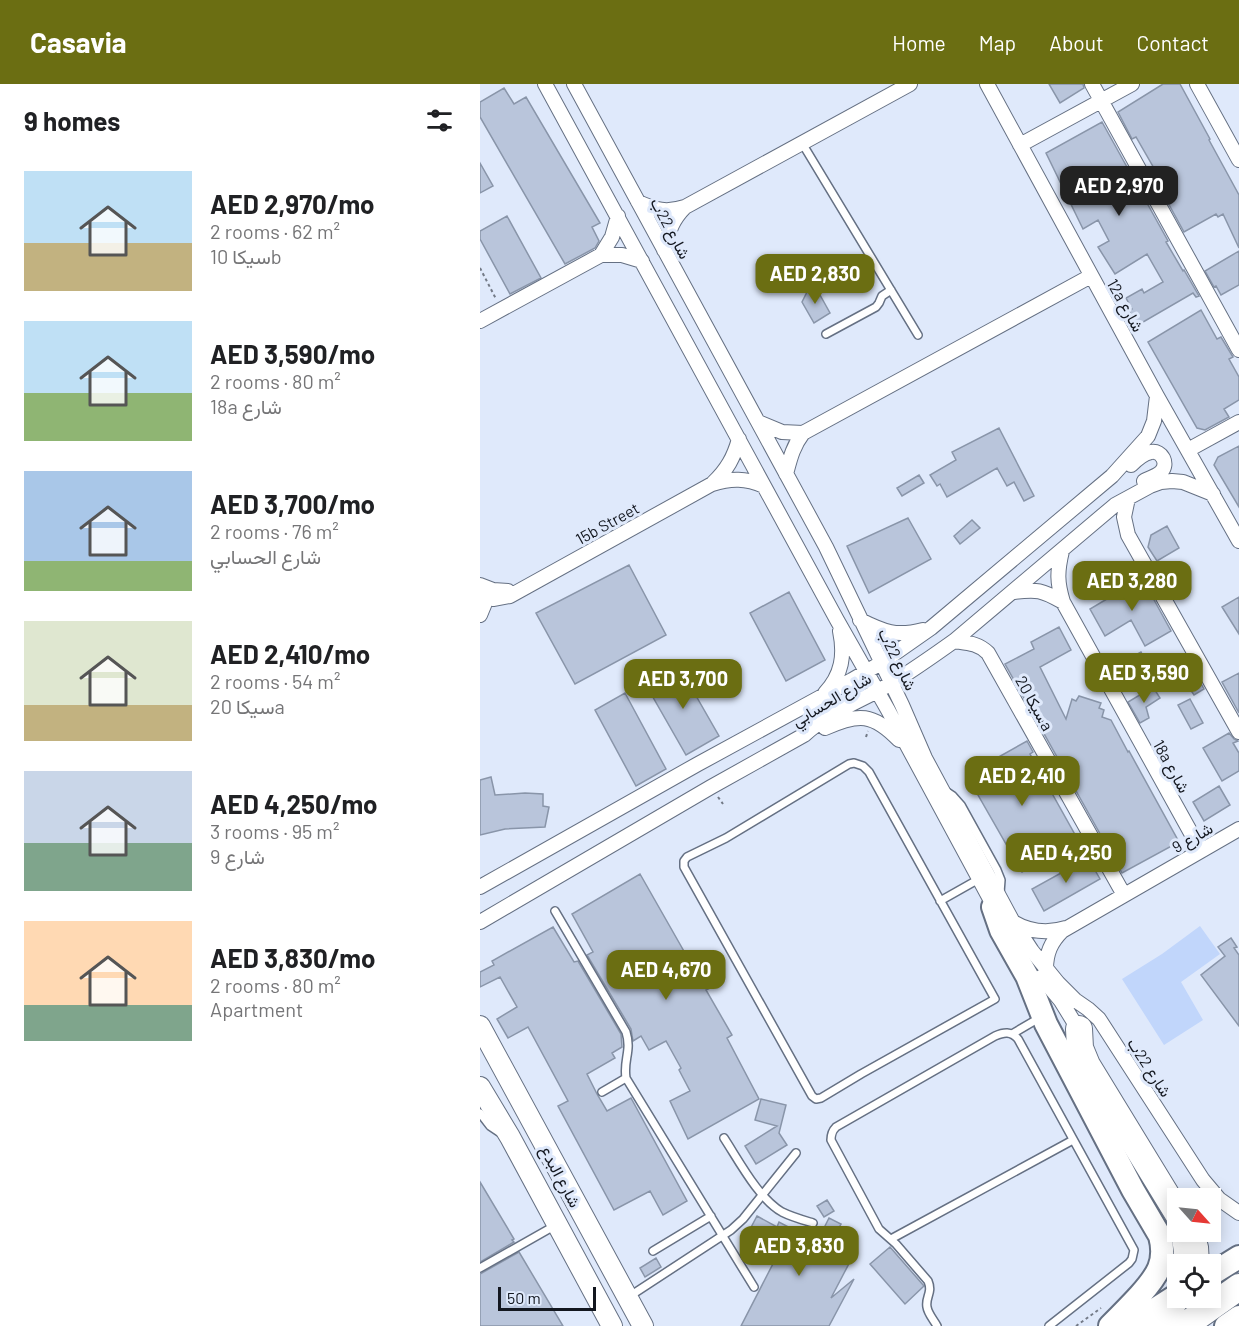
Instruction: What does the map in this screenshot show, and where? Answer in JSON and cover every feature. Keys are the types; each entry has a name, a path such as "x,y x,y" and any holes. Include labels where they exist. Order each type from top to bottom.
{"highway":[{"path":"1079,1029 1080,1048 1087,1065 1167,1190"},
{"path":"1184,1326 1239,1287"},
{"path":"1155,1326 1172,1308"}],"main road":[{"path":"996,901 1001,930 1027,976 1042,1017 1123,1172 1157,1229 1162,1243 1161,1265 1154,1279 1110,1326"},
{"name":"شارع البدع","path":"480,1026 643,1326"},
{"name":"شارع البدع","path":"480,1087 510,1137 607,1321"},
{"path":"1221,1268 1239,1257"},
{"path":"1129,1326 1167,1306"},
{"path":"1226,1326 1239,1317"}],"street":[{"name":"شارع 22ب","path":"545,84 979,879 1046,969 1099,1019 1207,1185 1219,1199 1239,1213"},
{"name":"شارع 22ب","path":"574,84 826,548 996,901 1027,959 1060,1000 1079,1029"},
{"path":"638,202 664,211 685,207 909,84"},
{"name":"12a شارع","path":"987,84 1239,541"},
{"path":"1092,84 1239,350"},
{"path":"1020,145 1132,84"},
{"path":"1197,84 1239,160"},
{"path":"664,250 671,225 685,207"},
{"path":"601,255 612,237 618,216"},
{"path":"480,321 601,255 622,255 642,261"},
{"path":"786,474 792,451 803,433 1091,276"},
{"name":"شارع الحسابي","path":"480,887 698,764 820,699 881,663 931,627 1112,476 1148,436 1154,421 1157,396"},
{"path":"758,422 782,432 803,433"},
{"path":"1188,450 1239,422"},
{"name":"15b Street","path":"712,484 730,464 739,439"},
{"path":"1112,476 1149,452 1160,454 1165,463 1161,473 1134,486 1115,505"},
{"name":"15b Street","path":"484,597 504,598 712,484 738,479 764,486"},
{"name":"شارع الحسابي","path":"480,922 891,683 954,641 1115,505 1161,482 1172,481 1194,486 1213,494"},
{"path":"1128,498 1124,517 1128,535 1239,732"},
{"name":"18a شارع","path":"1062,551 1057,573 1058,587 1063,602 1201,851"},
{"path":"480,585 500,591 519,590"},
{"path":"1011,593 1035,590 1063,602"},
{"path":"480,615 484,597"},
{"path":"820,699 833,685 842,659 843,646 837,620"},
{"path":"860,620 891,633 911,633 931,627"},
{"name":"سيكا 20a","path":"954,641 972,643 988,653 1124,895"},
{"path":"804,735 846,719 870,719 882,724 912,753"},
{"name":"شارع 9","path":"1046,969 1050,948 1057,936 1068,927 1239,830"},
{"name":"شارع 9","path":"1013,922 1040,932 1068,927"},
{"path":"1184,1326 1194,1310 1192,1308"}],"lane":[{"path":"802,143 918,335"},
{"path":"826,334 876,307 882,296 891,290"},
{"path":"849,764 858,764 869,772 940,901 995,999 816,1099 812,1096 684,867 684,861 687,857 726,838 849,764"},
{"path":"940,901 979,879"},
{"path":"555,911 626,1032 629,1045 625,1065 626,1077 754,1287"},
{"path":"1012,1034 1042,1017"},
{"path":"937,1326 927,1309 930,1285 875,1223 831,1140 831,1136 833,1130 995,1036 1005,1033 1012,1034 1018,1039 1132,1245 1134,1254 1129,1263 1049,1326"},
{"path":"602,1092 626,1077"},
{"path":"481,1116 495,1129 510,1137"},
{"path":"724,1138 762,1195 771,1204 782,1212 813,1223"},
{"path":"891,1239 1073,1140"},
{"path":"627,1298 738,1225 796,1153"},
{"path":"653,1251 711,1216"},
{"path":"480,1268 557,1224"}],"path":[{"path":"480,268 501,309"}],"shaded area":[{"path":"1200,926 1220,954 1181,982 1203,1020 1164,1045 1122,979 1162,954"}],"building":[{"path":"1049,84 1083,84 1084,88 1060,103"},
{"path":"1163,84 1180,84 1239,195 1239,248 1223,214 1218,217 1216,214 1184,232 1155,179 1159,177 1136,137 1132,139 1118,112"},
{"path":"504,88 514,104 526,97 600,223 592,227 599,241 595,248 565,264 480,117 480,102"},
{"path":"1102,122 1168,241 1166,242 1199,296 1196,297 1193,293 1138,325 1129,311 1132,309 1126,298 1142,289 1144,293 1163,282 1147,254 1115,274 1098,247 1109,241 1098,220 1083,229 1046,153"},
{"path":"480,163 493,186 480,193"},
{"path":"507,216 541,278 510,294 480,239 480,231"},
{"path":"1239,251 1239,285 1221,295 1205,271"},
{"path":"815,286 830,313 814,323 802,302 808,290"},
{"path":"1201,310 1217,339 1221,337 1233,357 1229,359 1239,377 1239,400 1224,409 1229,417 1205,430 1197,428 1148,342"},
{"path":"999,428 1034,496 1024,501 1014,482 1007,486 997,468 947,497 940,484 937,486 930,475 956,460 952,452"},
{"path":"1239,446 1239,507 1214,465 1218,457"},
{"path":"919,475 924,483 902,496 897,488"},
{"path":"908,518 931,559 869,593 847,546"},
{"path":"972,520 980,528 960,544 954,536"},
{"path":"1167,526 1179,548 1157,561 1148,547 1151,535"},
{"path":"629,565 666,635 575,684 536,613"},
{"path":"1141,576 1171,631 1145,646 1131,620 1105,636 1090,609"},
{"path":"789,592 825,660 786,681 750,613"},
{"path":"1239,597 1239,634 1222,607"},
{"path":"1059,627 1071,650 1040,667 1066,719 1072,699 1076,701 1079,696 1101,703 1099,708 1104,710 1102,717 1111,720 1179,842 1122,873 1005,664 1034,649 1031,642"},
{"path":"1141,652 1147,663 1123,676 1117,665"},
{"path":"681,665 719,736 686,755 646,685"},
{"path":"1195,673 1204,689 1194,695 1184,680"},
{"path":"1239,673 1239,713 1222,682"},
{"path":"1153,687 1160,698 1146,707 1149,718 1140,723 1128,702"},
{"path":"625,693 666,769 636,786 595,710"},
{"path":"1190,699 1203,723 1191,729 1178,705"},
{"path":"1229,733 1238,741 1233,743 1239,753 1239,771 1222,781 1203,748"},
{"path":"1027,741 1033,752 1030,754 1078,840 1022,872 966,774"},
{"path":"491,777 495,795 543,794 543,806 549,807 545,827 505,829 480,835 480,780"},
{"path":"1219,786 1230,805 1204,821 1193,802"},
{"path":"1088,858 1100,879 1044,911 1032,889"},
{"path":"640,874 693,967 704,961 711,974 714,972 720,983 706,990 732,1035 727,1038 759,1099 688,1139 670,1101 690,1091 679,1070 681,1068 666,1041 649,1050 641,1036 633,1041 631,1029 587,955 593,952 572,914"},
{"path":"553,927 574,962 578,961 621,1034 622,1047 612,1053 615,1058 587,1074 607,1111 631,1098 687,1201 663,1215 650,1191 614,1210 558,1106 568,1101 528,1027 508,1038 497,1019 517,1007 500,977 480,987 480,972 494,965 492,961"},
{"path":"1231,938 1239,955 1239,1026 1201,975 1225,956 1218,947"},
{"path":"761,1099 786,1105 779,1133 787,1145 756,1164 745,1146 777,1126 755,1120"},
{"path":"480,1182 514,1242 480,1262"},
{"path":"827,1200 834,1211 824,1217 817,1206"},
{"path":"757,1216 777,1227 779,1222 817,1242 829,1218 841,1224 831,1242 854,1254 831,1298 854,1279 829,1326 741,1326 778,1254 746,1237"},
{"path":"890,1247 924,1286 905,1304 870,1264"},
{"path":"519,1252 563,1326 480,1326 480,1274"},
{"path":"656,1258 661,1267 645,1277 640,1268"}]}
